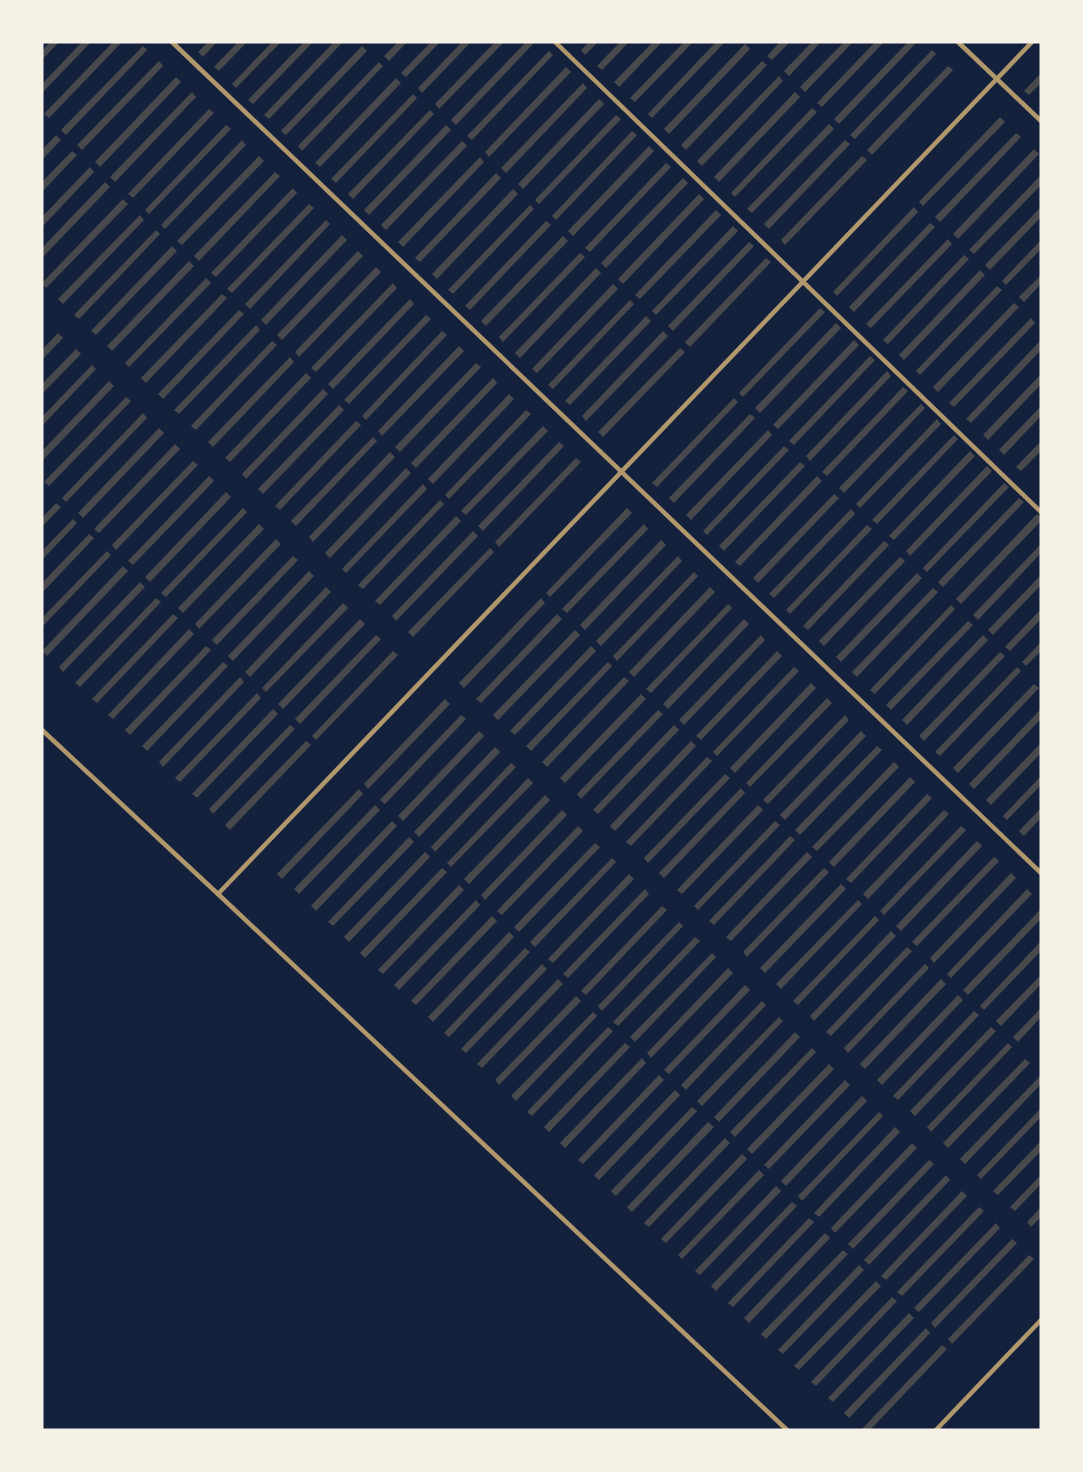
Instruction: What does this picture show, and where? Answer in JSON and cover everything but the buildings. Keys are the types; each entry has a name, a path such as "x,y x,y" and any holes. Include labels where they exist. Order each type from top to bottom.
{"lane":[{"path":"172,42 1041,873"},
{"path":"555,42 1041,512"},
{"path":"958,42 1041,122"},
{"path":"218,894 1032,42"},
{"path":"42,730 787,1430"},
{"path":"936,1430 1041,1320"}]}
